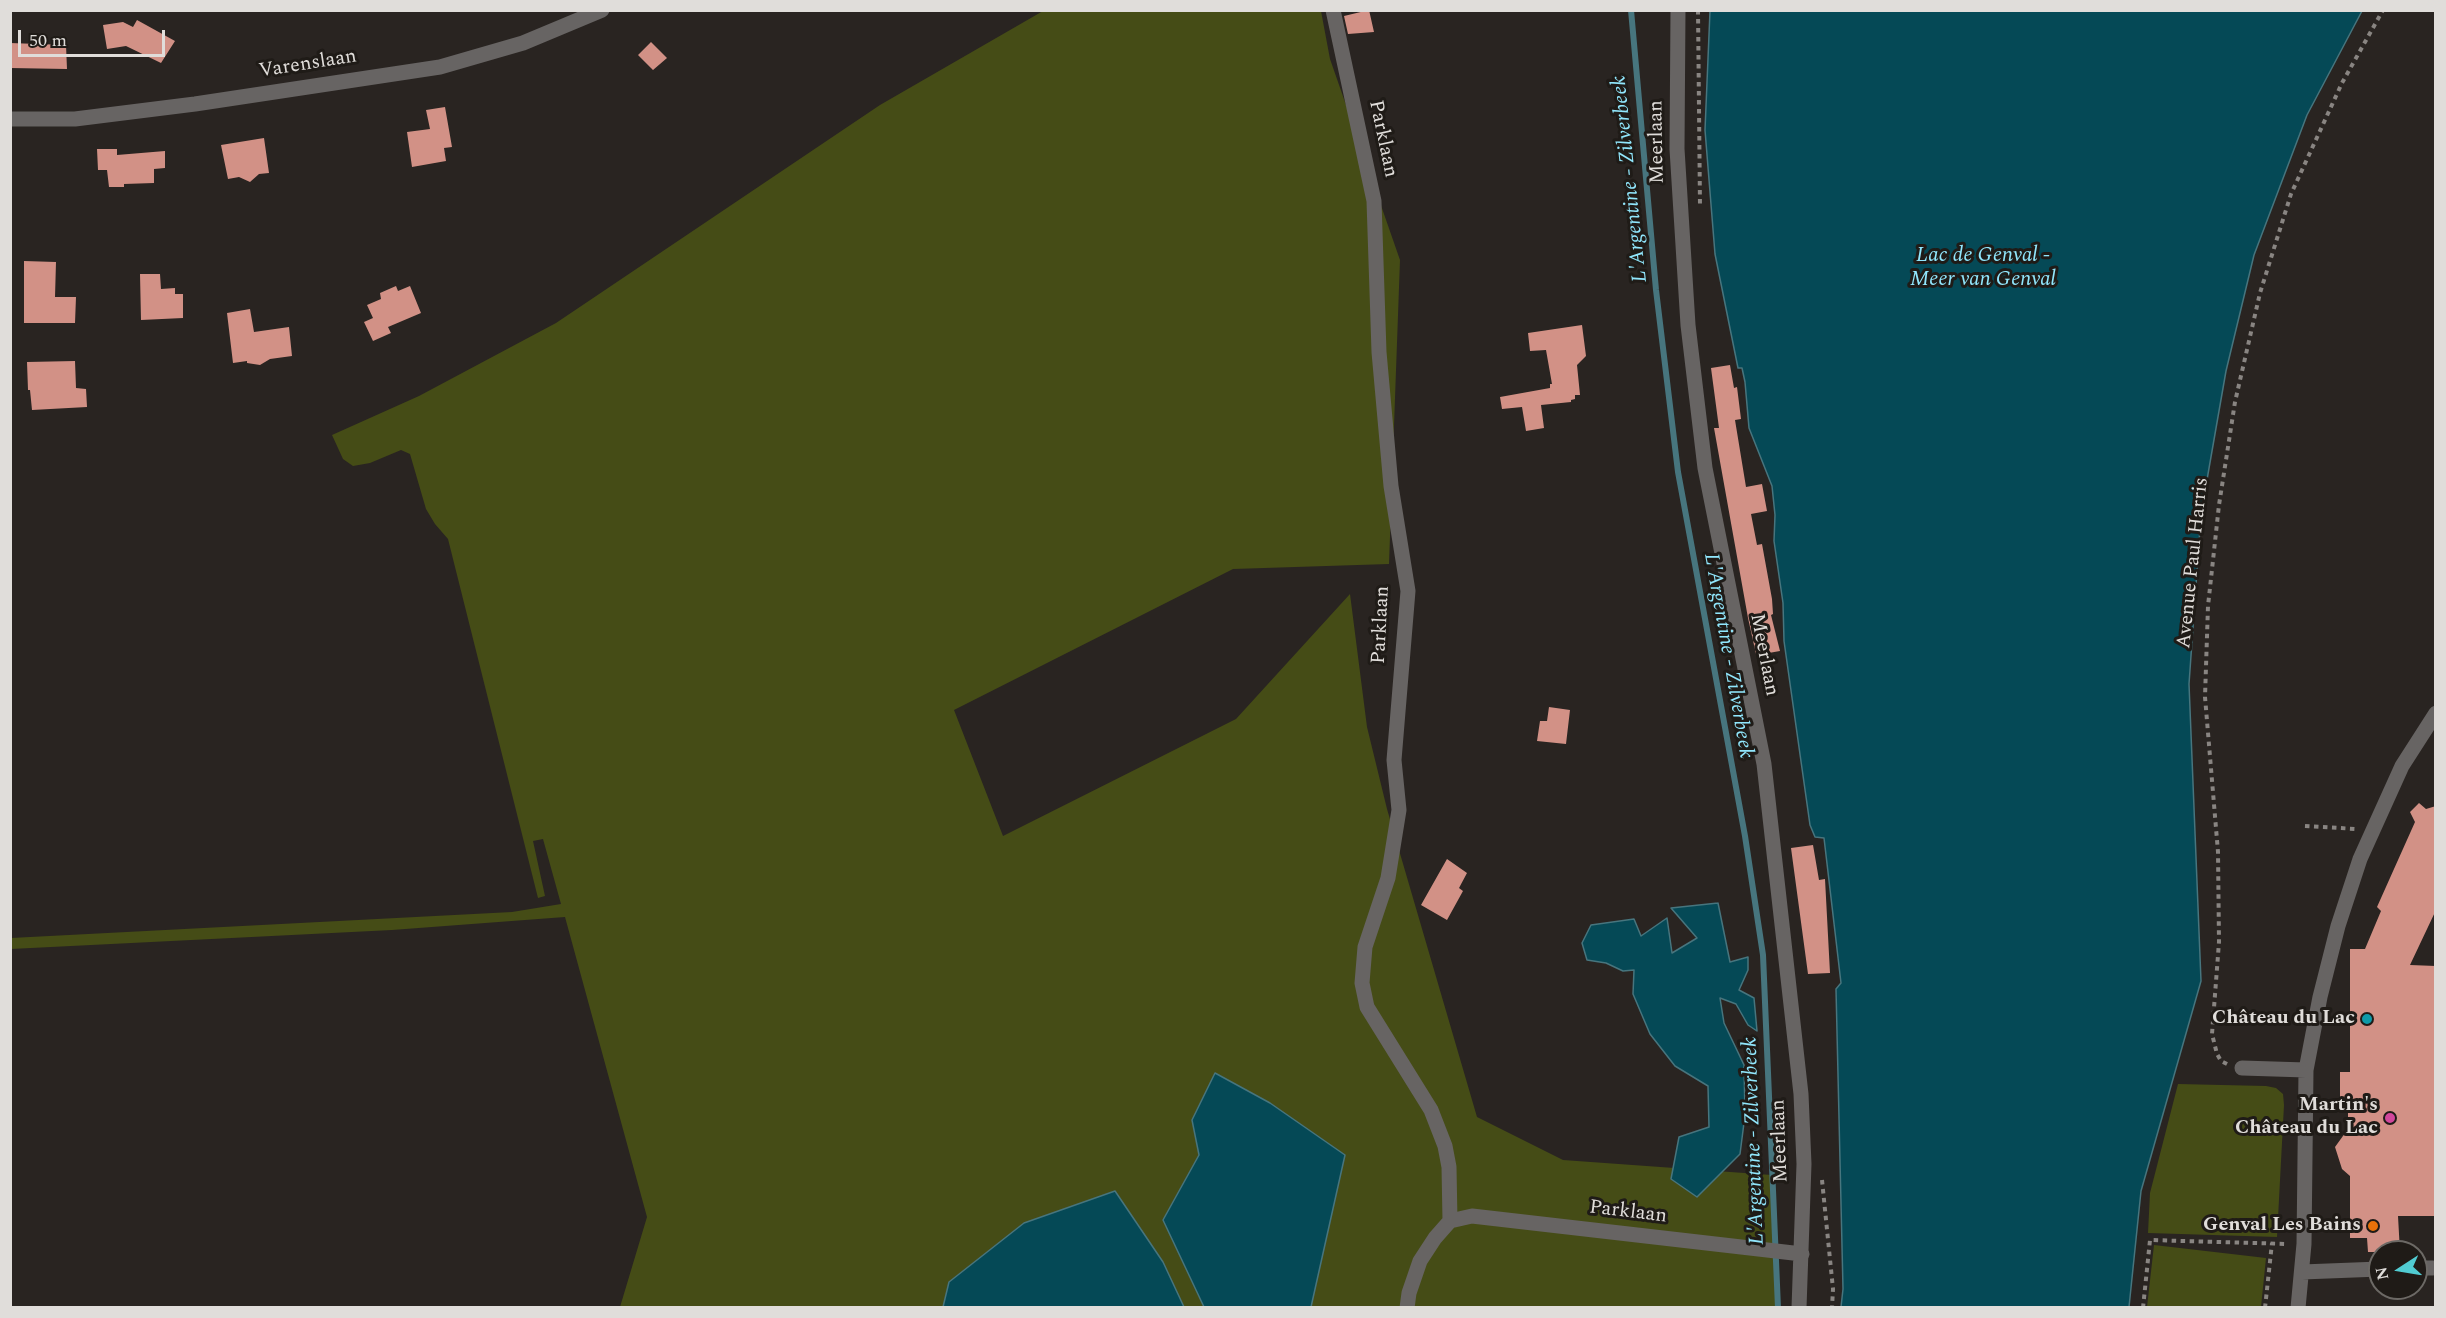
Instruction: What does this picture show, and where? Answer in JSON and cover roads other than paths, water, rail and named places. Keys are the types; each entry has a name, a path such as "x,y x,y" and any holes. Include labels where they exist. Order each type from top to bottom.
{"street":[{"name":"Varenslaan","path":"10,119 75,119 195,104 440,66 523,43 603,10"},
{"name":"Parklaan","path":"1333,10 1374,201 1379,352 1390,486 1408,591 1394,760 1400,810 1388,878 1365,947 1362,983 1368,1007 1431,1110 1438,1128 1449,1167 1450,1221 1472,1216 1796,1254"},
{"name":"Meerlaan","path":"1678,10 1677,149 1688,325 1705,468 1764,764 1801,1094 1804,1164 1796,1254 1799,1308"},
{"path":"2298,1308 2302,1272 2306,1070 2320,997 2338,926 2360,860 2402,766 2436,713"},
{"path":"2242,1068 2306,1070"},
{"path":"1407,1308 1409,1293 1420,1261 1450,1221"},
{"path":"2428,1268 2433,1268"},
{"path":"2302,1272 2368,1269"}],"water":[{"name":"Lac de Genval - Meer van Genval","path":"1710,11 2362,11 2307,115 2254,255 2226,371 2201,514 2189,684 2201,981 2141,1191 2129,1307 1841,1307 1843,1289 1836,989 1841,983 1824,838 1815,837 1810,825 1784,641 1783,603 1774,541 1775,515 1772,486 1749,428 1745,382 1742,368 1738,368 1715,254 1705,130"},
{"path":"1718,903 1730,962 1748,957 1748,970 1739,990 1754,998 1757,1031 1748,1025 1736,1004 1720,998 1724,1023 1744,1065 1745,1115 1740,1154 1697,1197 1671,1179 1679,1137 1709,1127 1708,1086 1675,1066 1650,1034 1633,994 1634,970 1623,971 1606,963 1587,960 1582,943 1591,925 1634,919 1641,936 1667,918 1672,953 1697,938 1671,908"},
{"path":"1215,1073 1270,1103 1345,1155 1311,1307 1204,1307 1163,1220 1199,1155 1192,1120"},
{"path":"1115,1191 1163,1262 1184,1307 943,1307 949,1282 1024,1223"}],"waterway":[{"name":"L'Argentine - Zilverbeek","path":"1631,10 1656,290 1678,472 1745,836 1763,955 1778,1308"}],"place":[{"name":"Château du Lac","path":"2367,1019"},
{"name":"Martin's Château du Lac","path":"2390,1118"},
{"name":"Genval Les Bains","path":"2373,1226"}]}
